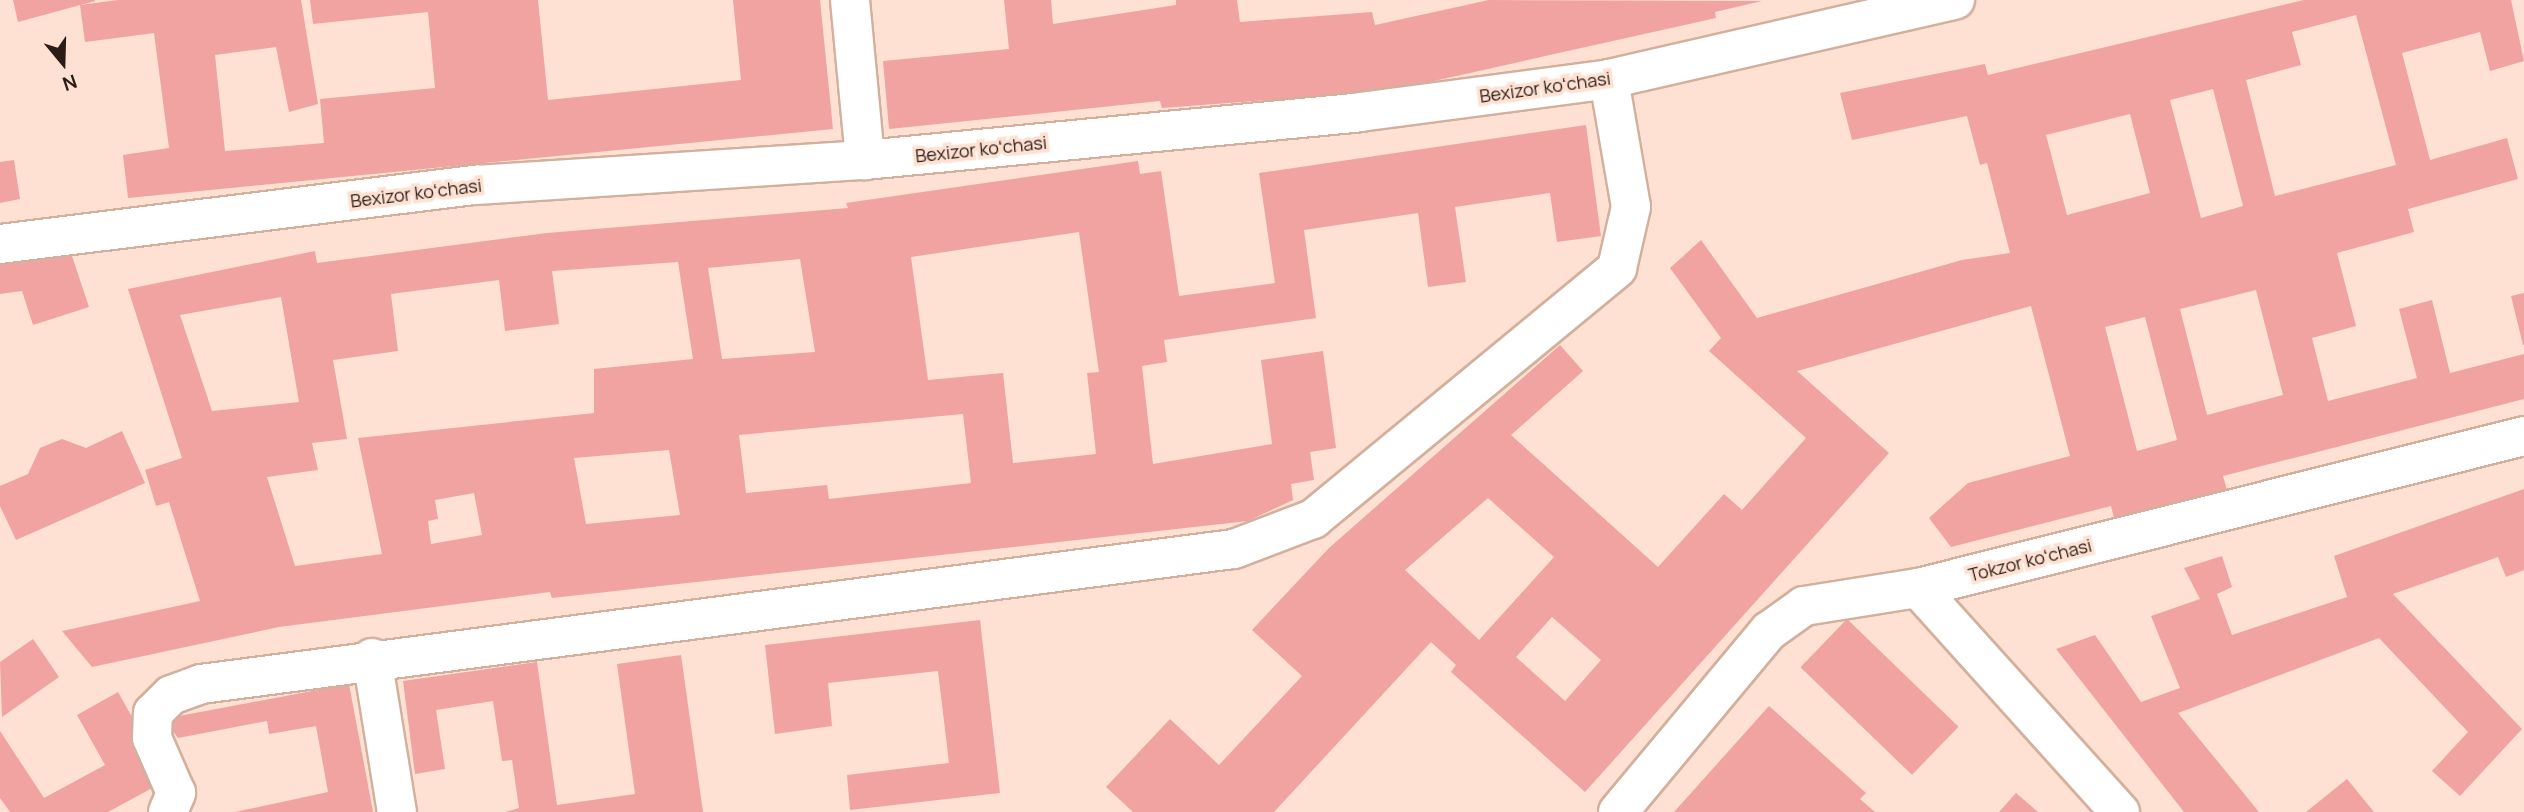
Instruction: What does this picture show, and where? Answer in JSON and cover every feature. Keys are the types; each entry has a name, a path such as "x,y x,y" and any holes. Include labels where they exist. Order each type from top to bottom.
{"street":[{"path":"850,0 864,160"},
{"name":"Bexizor koʻchasi","path":"0,244 477,186 864,160 1360,112 1609,79 1955,0"},
{"path":"167,812 175,801 175,783 150,726 171,695 201,684 372,658 1234,549 1313,519 1617,268 1630,207 1609,79"},
{"name":"Tokzor koʻchasi","path":"1618,812 1769,631 1804,606 1918,589 2524,436"},
{"path":"1918,589 2120,812"},
{"path":"372,658 397,812"}],"building":[{"path":"13,0 95,0 95,1 18,22"},
{"path":"118,0 301,0 318,104 289,112 276,47 215,55 225,151 324,143 320,99 435,88 428,12 313,24 310,0 538,0 548,100 741,80 733,0 820,0 833,129 128,198 123,155 169,148 154,33 85,42 80,5"},
{"path":"1004,0 1051,0 1053,24 1176,5 1176,0 1237,0 1240,22 1372,12 1375,25 1489,0 1762,1 1715,12 1716,18 1389,91 1162,108 1160,101 889,129 883,61 1009,49"},
{"path":"2304,0 2511,0 2524,61 2490,71 2480,32 2402,53 2430,160 2507,138 2518,179 2408,209 2414,232 2337,253 2356,326 2312,338 2328,401 2417,378 2399,309 2432,300 2450,373 2524,354 2524,399 2223,476 2230,501 2117,530 2111,506 1951,547 1929,518 1968,483 2070,456 2031,306 1797,371 1889,453 1585,792 1451,672 1456,665 1431,642 1274,812 1133,812 1106,787 1170,719 1219,765 1302,676 1252,630 1329,548 1560,345 1583,371 1511,435 1658,567 1724,494 1742,510 1806,438 1709,351 1721,338 1670,268 1701,240 1757,318 1962,260 2010,253 1987,163 1980,165 1967,116 1852,140 1840,93 1985,64 1988,75","holes":["2356,15 2396,165 2275,196 2246,80 2301,65 2292,32","2213,89 2243,206 2201,218 2170,100","2130,114 2150,193 2067,215 2046,135","2256,290 2283,395 2207,415 2180,309","2145,317 2177,440 2137,451 2105,327","1488,498 1554,557 1479,640 1405,570","1552,617 1601,660 1565,701 1516,657"]},
{"path":"1586,125 1601,236 1557,242 1550,193 1455,207 1466,282 1428,287 1418,213 1304,230 1316,318 1164,340 1167,362 1142,366 1153,464 1272,444 1261,360 1323,351 1336,448 1310,452 1314,480 1291,484 1293,500 1248,521 552,598 550,592 279,627 92,667 62,631 200,601 169,502 156,506 145,470 182,458 128,289 315,251 317,263 547,233 848,208 846,203 1138,161 1140,174 1161,171 1179,296 1275,283 1259,173","holes":["1079,232 1099,372 1087,373 1096,454 1013,463 1003,373 928,380 911,257","800,259 815,352 722,359 708,268","678,262 693,359 594,369 594,413 358,438 382,554 295,566 267,477 318,470 312,443 347,439 333,360 398,351 391,294 499,280 505,331 559,324 552,271","281,297 299,402 212,411 180,315","963,414 971,483 829,499 827,485 746,493 739,435","669,450 680,515 586,524 574,458","474,493 482,535 431,544 428,521 438,519 435,500"]},
{"path":"14,160 20,199 0,203 0,162"},
{"path":"72,256 89,307 33,325 22,291 0,294 0,265"},
{"path":"2524,293 2524,345 2523,345 2511,296"},
{"path":"122,431 145,483 16,540 0,506 0,486 28,474 40,448 62,439 86,448"},
{"path":"2524,489 2524,570 2506,577 2498,557 2393,594 2522,729 2460,796 2432,771 2468,732 2379,638 2178,713 2259,812 2184,812 2056,649 2095,635 2141,702 2180,688 2151,616 2200,599 2184,568 2222,556 2232,587 2217,594 2232,635 2347,597 2334,556"},
{"path":"1847,619 1958,727 1912,775 1800,667"},
{"path":"980,620 1000,793 850,810 847,775 949,763 938,671 828,683 832,726 775,734 765,645"},
{"path":"33,639 59,677 2,717 0,662"},
{"path":"681,655 703,812 505,812 519,808 512,760 502,761 493,701 436,710 445,769 415,774 403,681 537,662 557,805 635,794 617,664"},
{"path":"349,684 373,812 235,812 328,792 316,726 269,734 267,721 178,738 163,719"},
{"path":"118,692 167,780 108,812 10,812 0,798 0,731 44,798 105,765 77,715"},
{"path":"1769,706 1866,793 1860,799 1875,812 1674,812"},
{"path":"2347,779 2374,812 2306,812"},
{"path":"2016,793 2038,812 1999,812"}]}
